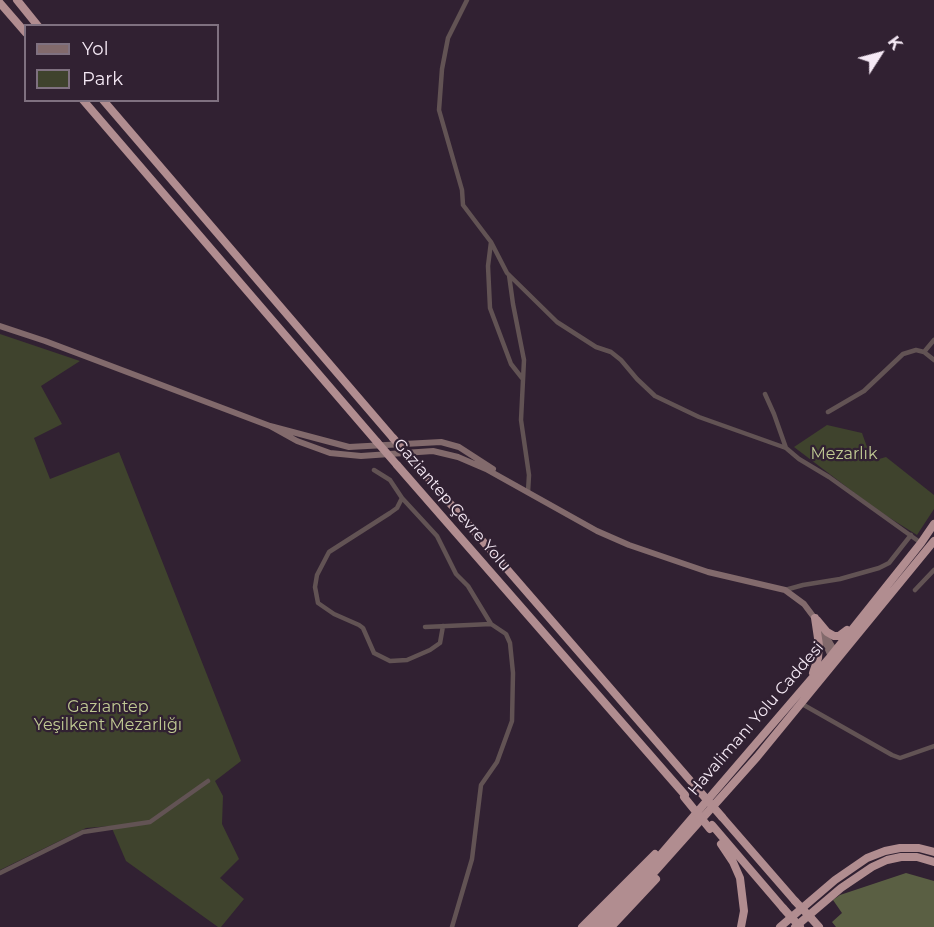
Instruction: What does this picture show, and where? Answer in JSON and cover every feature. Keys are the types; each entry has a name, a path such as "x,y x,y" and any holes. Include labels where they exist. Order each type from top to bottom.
{"highway":[{"path":"17,0 37,24"},
{"path":"0,3 24,31"},
{"name":"Gaziantep Çevre Yolu","path":"85,102 376,442 800,927"},
{"name":"Gaziantep Çevre Yolu","path":"105,102 393,438 815,923"},
{"name":"Havalimanı Yolu Caddesi","path":"602,927 675,850 802,704 861,618 934,524"},
{"name":"Havalimanı Yolu Caddesi","path":"592,927 644,874 807,683 835,657 933,543"},
{"path":"815,618 827,632 834,636 843,633 861,618"},
{"path":"807,683 818,658 818,631 815,618"},
{"path":"711,827 740,878 743,902 741,927"},
{"path":"582,927 682,829"},
{"path":"780,927 835,880 867,858 900,848 919,848 934,852"},
{"path":"610,927 659,875 675,850"},
{"path":"795,927 841,888 872,867 901,857 917,857 934,862"}],"street":[{"path":"467,0 448,38 442,69 440,110 462,190 463,205 491,242 509,275 557,322 621,360 655,396 699,417 786,448 921,543"},
{"path":"491,242 488,266 490,308 511,364 522,378"},
{"path":"509,275 524,360 521,430 529,475 528,492"},
{"path":"0,327 45,341 270,426 349,447 441,442 459,447 509,481 597,531 629,545 708,572 785,590 804,604 815,618 835,657"},
{"path":"924,352 934,340"},
{"path":"828,412 864,391 903,354 916,350 924,352 934,360"},
{"path":"765,394 786,448"},
{"path":"270,426 297,441 330,453 361,456 432,451 458,457 509,481"},
{"path":"374,470 390,480 402,498 437,536 456,574 468,586 491,624 506,634 510,643 513,673 512,721 497,762 481,785 472,860 452,927"},
{"path":"402,498 390,513 328,552 317,575 315,587 318,603 334,614 363,628 374,653 390,661 407,660 430,650 440,643 443,626"},
{"path":"785,590 840,579 879,568 889,563 911,535"},
{"path":"915,590 934,570"},
{"path":"425,627 491,624"},
{"path":"802,704 900,758 934,746"},
{"path":"0,873 83,832 150,822 208,781"}],"green space":[{"name":"Gaziantep Yeşilkent Mezarlığı","path":"0,334 80,361 41,386 62,424 34,438 50,479 119,452 241,761 215,781 223,796 222,824 239,859 220,878 244,899 221,927 126,861 111,826 86,828 0,870"},
{"name":"Mezarlık","path":"827,425 862,433 872,461 886,457 934,495 934,509 917,535 877,510 794,447"},
{"path":"906,873 934,881 934,927 836,927 832,922 842,913 833,900 840,895"}]}
